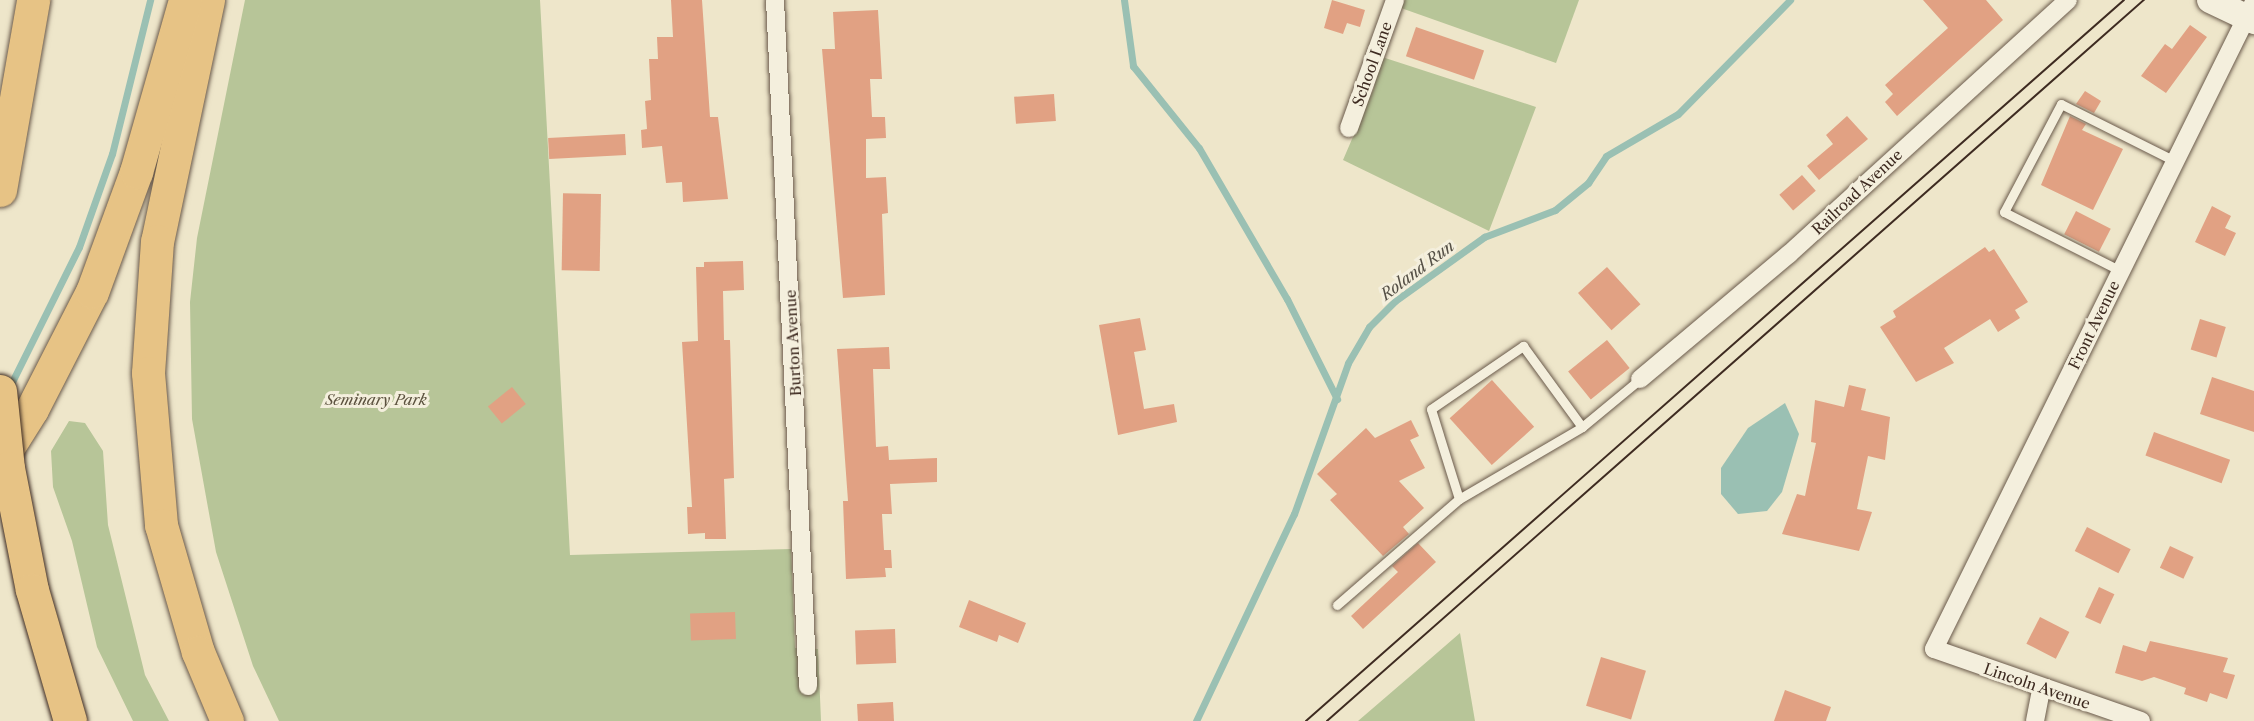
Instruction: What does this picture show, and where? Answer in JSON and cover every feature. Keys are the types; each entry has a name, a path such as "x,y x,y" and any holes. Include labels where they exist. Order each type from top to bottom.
{"highway":[{"path":"0,190 33,0"},
{"path":"0,460 32,409 92,292 136,172 185,0"},
{"path":"207,0 159,231 152,279 148,373 161,525 198,652 227,721"},
{"path":"0,391 8,468 32,590 70,721"}],"main road":[{"path":"2210,0 2251,14"}],"street":[{"name":"Burton Avenue","path":"775,0 808,686"},
{"name":"School Lane","path":"1349,128 1395,0"},
{"name":"Railroad Avenue","path":"1640,379 1789,254 2068,0"},
{"name":"Front Avenue","path":"1934,649 2175,161 2251,14"},
{"name":"Lincoln Avenue","path":"1934,649 2041,689 2141,721"},
{"path":"2035,721 2041,689"}],"lane":[{"path":"2121,271 2004,212 2061,104 2175,161"},
{"path":"1459,499 1431,409 1522,346 1582,427"},
{"path":"1337,605 1459,499 1582,427 1640,379"}],"green space":[{"name":"Seminary Park","path":"245,0 540,0 570,555 791,549 795,648 818,649 821,721 279,721 253,666 216,552 192,419 190,302 197,238"},
{"path":"1404,0 1579,0 1556,63 1401,8"},
{"path":"1379,56 1536,107 1489,231 1343,160 1374,88"},
{"path":"69,421 85,423 103,451 108,525 145,675 169,721 133,721 97,647 72,541 53,487 51,451"},
{"path":"1460,633 1475,721 1358,721 1415,672"}],"water":[{"path":"1785,403 1799,434 1782,492 1767,511 1738,514 1721,494 1721,468 1748,428"}],"building":[{"path":"671,0 702,0 710,117 718,117 728,199 683,202 682,182 666,183 662,146 642,148 641,130 647,129 645,101 651,100 649,59 658,59 657,37 673,37"},
{"path":"1332,0 1365,10 1360,27 1347,23 1343,34 1324,28"},
{"path":"1923,0 1986,0 2003,20 1897,116 1885,102 1893,94 1885,85 1948,28"},
{"path":"878,10 882,79 870,79 872,117 885,117 886,138 866,139 866,178 886,177 888,213 882,214 885,295 843,298 822,49 835,49 833,12"},
{"path":"2190,25 2207,37 2166,93 2141,76 2165,44 2172,49"},
{"path":"1416,27 1484,50 1474,80 1406,56"},
{"path":"2085,91 2101,101 2094,113 2076,104"},
{"path":"1054,94 1056,121 1016,124 1014,97"},
{"path":"1847,116 1868,139 1819,180 1807,166 1833,144 1826,135"},
{"path":"2070,116 2086,124 2082,130 2123,149 2093,210 2041,185"},
{"path":"625,134 626,155 549,159 548,138"},
{"path":"1802,175 1816,191 1793,211 1779,195"},
{"path":"563,193 601,194 600,271 562,270"},
{"path":"2212,206 2231,216 2225,228 2236,233 2225,256 2195,242"},
{"path":"2076,211 2111,229 2099,252 2064,234"},
{"path":"1985,247 1989,252 1994,249 2028,302 2015,310 2020,318 1998,332 1990,319 1944,348 1954,363 1916,382 1880,327 1896,317 1893,311"},
{"path":"743,261 744,290 723,291 724,340 730,340 734,478 724,479 726,539 705,539 705,533 688,534 687,507 692,507 682,342 698,341 696,267 704,267 704,262"},
{"path":"1607,267 1640,304 1611,330 1578,293"},
{"path":"1140,318 1146,350 1134,352 1144,409 1174,404 1177,422 1118,435 1099,325"},
{"path":"2200,319 2226,327 2216,357 2191,350"},
{"path":"1607,340 1630,368 1591,399 1568,371"},
{"path":"889,347 890,369 873,369 876,447 888,446 889,460 937,458 937,482 890,484 892,514 882,514 884,550 891,550 892,568 885,568 886,577 846,579 843,501 848,501 837,349"},
{"path":"2212,377 2254,391 2254,432 2200,414"},
{"path":"1492,380 1534,427 1492,465 1450,418"},
{"path":"1849,385 1866,389 1861,410 1890,417 1885,460 1868,456 1857,509 1872,512 1859,551 1782,534 1797,494 1805,496 1816,443 1811,442 1815,400 1844,407"},
{"path":"512,387 526,404 502,424 488,407"},
{"path":"1411,420 1419,436 1410,440 1425,468 1399,481 1424,508 1403,527 1409,534 1383,556 1330,500 1337,494 1317,474 1366,428 1375,438"},
{"path":"2154,432 2230,460 2222,483 2145,455"},
{"path":"2087,527 2131,549 2118,573 2075,551"},
{"path":"1418,543 1436,562 1363,629 1351,616 1398,572 1392,566"},
{"path":"2170,546 2194,557 2183,579 2160,568"},
{"path":"2099,587 2114,594 2100,624 2085,617"},
{"path":"969,600 1026,623 1018,643 999,635 997,642 959,627"},
{"path":"735,612 736,639 691,641 690,614"},
{"path":"2040,617 2069,632 2056,659 2026,644"},
{"path":"895,629 896,663 856,664 855,630"},
{"path":"2150,641 2228,658 2223,672 2235,675 2227,699 2210,693 2207,702 2184,694 2186,688 2154,677 2142,681 2115,673 2123,645 2146,652"},
{"path":"1601,657 1646,671 1631,720 1586,706"},
{"path":"1785,690 1831,707 1826,721 1774,721"},
{"path":"893,702 894,721 858,721 857,704"}],"waterway":[{"path":"9,388 79,247 112,154 150,0"},
{"path":"1124,0 1133,66 1199,148 1287,299 1337,399"},
{"name":"Roland Run","path":"1196,721 1294,514 1348,363 1369,327 1395,301 1484,237 1555,210 1588,183 1606,156 1678,114 1790,0"}],"tram line":[{"path":"1306,721 2124,0"},
{"path":"1327,721 2144,0"}]}
